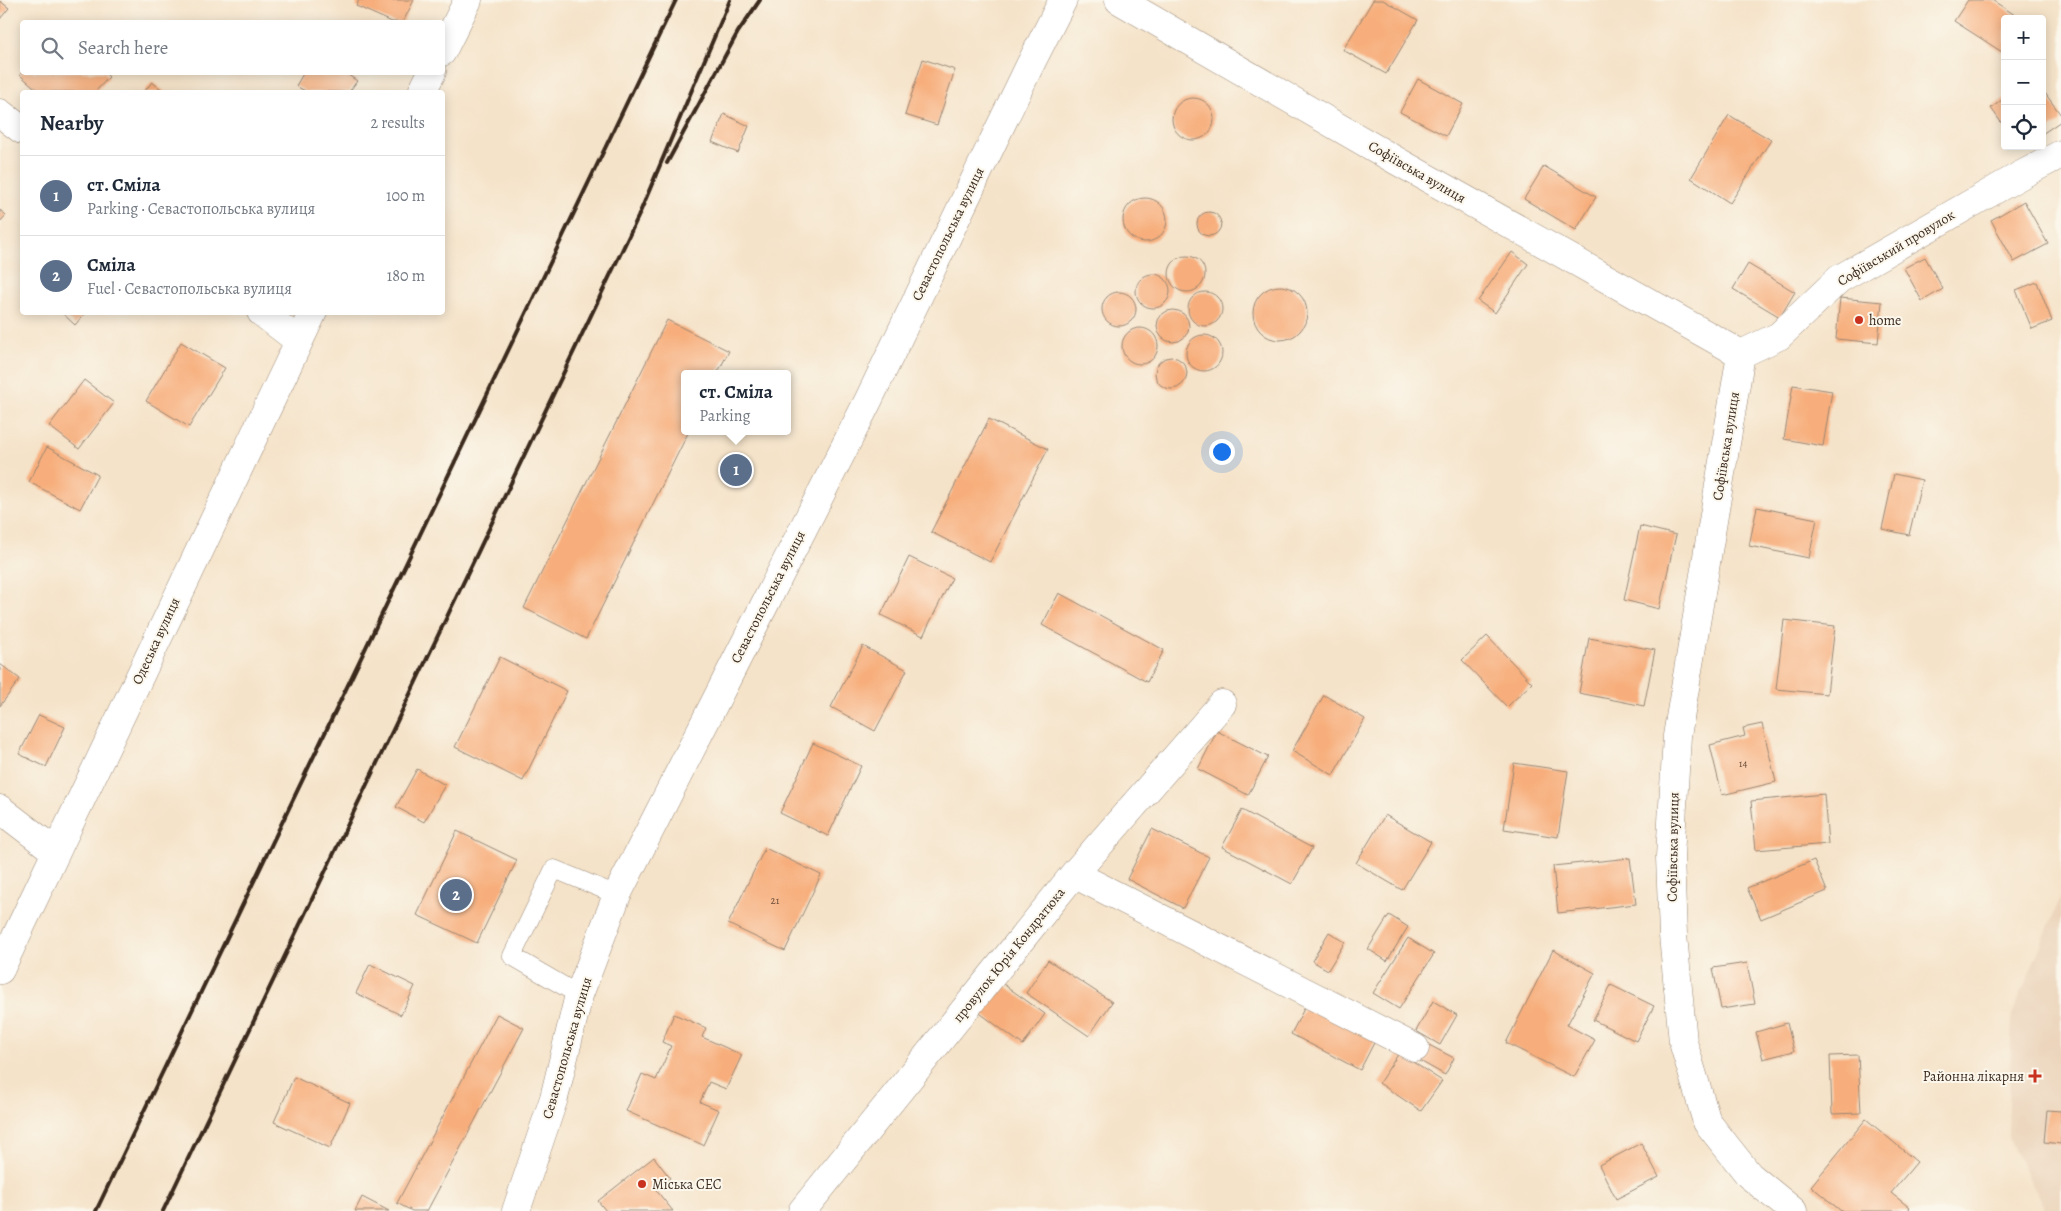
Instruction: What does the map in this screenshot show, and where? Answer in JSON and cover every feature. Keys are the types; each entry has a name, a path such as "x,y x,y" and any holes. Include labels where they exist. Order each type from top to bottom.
{"street":[{"path":"445,46 468,0"},
{"name":"Севастопольська вулиця","path":"516,1211 554,1098 579,995 617,894 868,401 1028,67 1063,0"},
{"name":"Софіївська вулиця","path":"1119,0 1397,161 1740,354 1677,736 1670,857 1673,935 1683,1042 1707,1122 1749,1175 1793,1211"},
{"path":"423,90 430,75"},
{"path":"0,113 20,128"},
{"name":"Софіївський провулок","path":"1740,354 1779,336 1839,279 2061,154"},
{"path":"265,315 298,341"},
{"name":"Одеська вулиця","path":"0,970 311,315"},
{"name":"провулок Юрія Кондратюка","path":"802,1211 1074,874 1222,704"},
{"path":"0,809 56,852"},
{"path":"1074,874 1415,1048"}],"lane":[{"path":"579,995 512,956 554,869 617,894"}],"shaded area":[{"name":"Районна лікарня","path":"2061,896 2061,1211 2046,1211 2008,1137 2012,1015"}],"building":[{"path":"359,0 414,0 404,20 388,20 356,6"},
{"path":"1373,0 1383,0 1418,20 1386,74 1343,50"},
{"path":"1968,0 1992,0 2015,15 2001,15 2001,51 1954,21"},
{"path":"0,1 9,8 0,19"},
{"path":"923,59 955,70 937,125 905,115"},
{"path":"20,75 107,75 109,77 97,90 38,90"},
{"path":"302,75 348,75 357,81 350,90 303,90 296,86"},
{"path":"1418,79 1463,104 1446,136 1400,112"},
{"path":"152,82 162,90 146,90"},
{"path":"2046,94 2061,115 2061,121 2046,131"},
{"path":"1189,98 1197,98 1208,104 1214,119 1208,134 1197,140 1189,140 1178,134 1172,123 1172,115 1178,104"},
{"path":"2001,101 2001,122 1991,108"},
{"path":"724,114 749,126 738,153 712,142"},
{"path":"1729,115 1771,140 1730,203 1691,178"},
{"path":"1544,166 1596,197 1576,230 1524,199"},
{"path":"1145,198 1157,202 1163,208 1167,220 1163,232 1157,238 1145,242 1133,238 1127,232 1123,220 1127,208 1133,202"},
{"path":"2024,201 2048,244 2014,262 1991,220"},
{"path":"0,210 6,215 0,222"},
{"path":"1209,212 1214,213 1220,219 1220,229 1214,235 1209,236 1204,235 1198,229 1197,224 1198,219 1204,213"},
{"path":"1512,252 1528,264 1495,313 1478,301"},
{"path":"1187,256 1194,257 1200,261 1204,267 1204,281 1200,287 1194,291 1187,292 1180,291 1174,287 1170,281 1169,274 1170,267 1174,261 1180,257"},
{"path":"1925,257 1943,289 1922,301 1904,268"},
{"path":"1748,264 1795,292 1780,317 1733,289"},
{"path":"1153,274 1165,279 1170,291 1165,303 1153,308 1141,303 1136,291 1141,279"},
{"path":"2037,282 2052,321 2032,329 2016,290"},
{"path":"1275,286 1285,286 1295,290 1303,298 1307,313 1303,328 1295,336 1285,340 1275,340 1265,336 1257,328 1253,318 1253,308 1257,298 1265,290"},
{"path":"1119,292 1131,297 1136,309 1131,321 1119,326 1107,321 1102,309 1107,297"},
{"path":"1205,292 1212,293 1217,297 1221,302 1221,316 1217,321 1212,325 1205,326 1198,325 1193,321 1189,316 1188,309 1189,302 1193,297 1198,293"},
{"name":"home","path":"1840,298 1882,302 1878,343 1836,339"},
{"path":"1173,310 1179,311 1184,315 1188,320 1188,332 1184,337 1179,341 1173,342 1167,341 1162,337 1158,332 1157,326 1158,320 1162,315 1167,311"},
{"path":"64,315 83,315 75,325"},
{"path":"667,320 729,351 719,370 681,370 681,435 687,435 586,639 524,608"},
{"path":"1140,328 1147,329 1153,333 1157,339 1157,353 1153,359 1147,363 1140,364 1133,363 1127,359 1123,353 1122,346 1123,339 1127,333 1133,329"},
{"path":"1204,335 1216,341 1222,353 1216,365 1204,371 1192,365 1186,353 1192,341"},
{"path":"181,342 225,368 189,427 146,401"},
{"path":"1171,357 1177,358 1182,362 1186,367 1186,379 1182,384 1177,388 1171,389 1165,388 1160,384 1156,379 1155,373 1156,367 1160,362 1165,358"},
{"path":"84,380 114,403 79,449 49,426"},
{"path":"1793,385 1832,391 1823,446 1784,439"},
{"path":"989,419 1048,449 990,562 931,532"},
{"path":"47,447 98,475 80,509 29,482"},
{"path":"1894,474 1922,480 1909,535 1882,529"},
{"path":"1757,507 1817,519 1809,558 1749,546"},
{"path":"1640,526 1676,535 1659,609 1624,600"},
{"path":"909,557 952,578 923,636 881,615"},
{"path":"1059,593 1164,650 1147,682 1042,625"},
{"path":"1784,620 1835,626 1827,694 1776,689"},
{"path":"1487,636 1532,683 1507,707 1462,660"},
{"path":"1589,638 1655,650 1644,706 1579,693"},
{"path":"863,646 907,670 875,731 831,707"},
{"path":"500,657 567,691 523,781 455,747"},
{"path":"0,664 20,679 0,706"},
{"path":"1324,695 1365,719 1333,775 1292,751"},
{"path":"39,715 65,727 46,767 19,754"},
{"path":"1762,724 1776,782 1722,795 1710,745 1745,736 1743,728"},
{"path":"1217,731 1268,757 1248,795 1198,769"},
{"path":"813,743 861,766 828,836 780,813"},
{"path":"1514,763 1568,771 1558,837 1504,829"},
{"path":"417,769 445,785 424,822 396,807"},
{"path":"1824,794 1828,844 1756,850 1751,801"},
{"path":"1242,810 1312,848 1292,884 1222,847"},
{"path":"1385,815 1431,842 1402,890 1356,863"},
{"path":"1152,829 1209,857 1183,908 1127,879"},
{"path":"457,831 517,860 477,943 417,915"},
{"path":"765,848 821,875 785,951 728,924"},
{"path":"1630,858 1636,904 1558,913 1553,866"},
{"path":"1814,860 1827,891 1761,919 1747,888"},
{"path":"1389,915 1408,927 1387,961 1368,949"},
{"path":"1329,932 1345,942 1328,970 1312,961"},
{"path":"1408,938 1434,954 1399,1009 1373,993"},
{"path":"1553,950 1595,973 1567,1025 1595,1040 1574,1077 1506,1043"},
{"path":"1048,960 1112,1002 1089,1036 1026,993"},
{"path":"1747,963 1755,1004 1721,1009 1713,968"},
{"path":"370,964 415,986 401,1015 356,993"},
{"path":"999,981 1045,1014 1023,1045 977,1011"},
{"path":"1611,985 1654,1006 1636,1041 1593,1020"},
{"path":"1308,1001 1377,1037 1360,1070 1291,1034"},
{"path":"1433,1001 1457,1015 1440,1045 1416,1031"},
{"path":"497,1014 524,1028 427,1211 412,1211 397,1203"},
{"path":"674,1014 706,1028 702,1037 742,1055 726,1089 709,1082 700,1102 719,1110 703,1145 626,1111 642,1074 656,1080 671,1046 662,1042"},
{"path":"1787,1023 1794,1051 1763,1059 1756,1032"},
{"path":"1429,1045 1454,1058 1445,1075 1420,1061"},
{"path":"1399,1053 1442,1081 1421,1111 1379,1083"},
{"path":"1858,1055 1861,1113 1832,1114 1830,1056"},
{"path":"294,1077 350,1103 330,1148 274,1122"},
{"path":"2047,1110 2061,1111 2061,1144 2044,1142"},
{"path":"1866,1119 1917,1162 1891,1193 1910,1208 1907,1211 1841,1211 1811,1186"},
{"path":"1641,1143 1659,1177 1616,1199 1599,1165"},
{"name":"Міська СЕС","path":"654,1157 670,1178 656,1190 673,1211 606,1211 598,1201"},
{"path":"362,1197 389,1211 355,1211"}],"railway":[{"path":"96,1211 676,0"},
{"path":"163,1211 638,217 730,0"},
{"path":"667,163 738,32 760,0"}],"place":[{"name":"home","path":"1859,320"},
{"name":"ст. Сміла","path":"736,470"},
{"name":"Сміла","path":"456,895"},
{"name":"Районна лікарня","path":"2035,1076"},
{"name":"Міська СЕС","path":"642,1184"}]}
